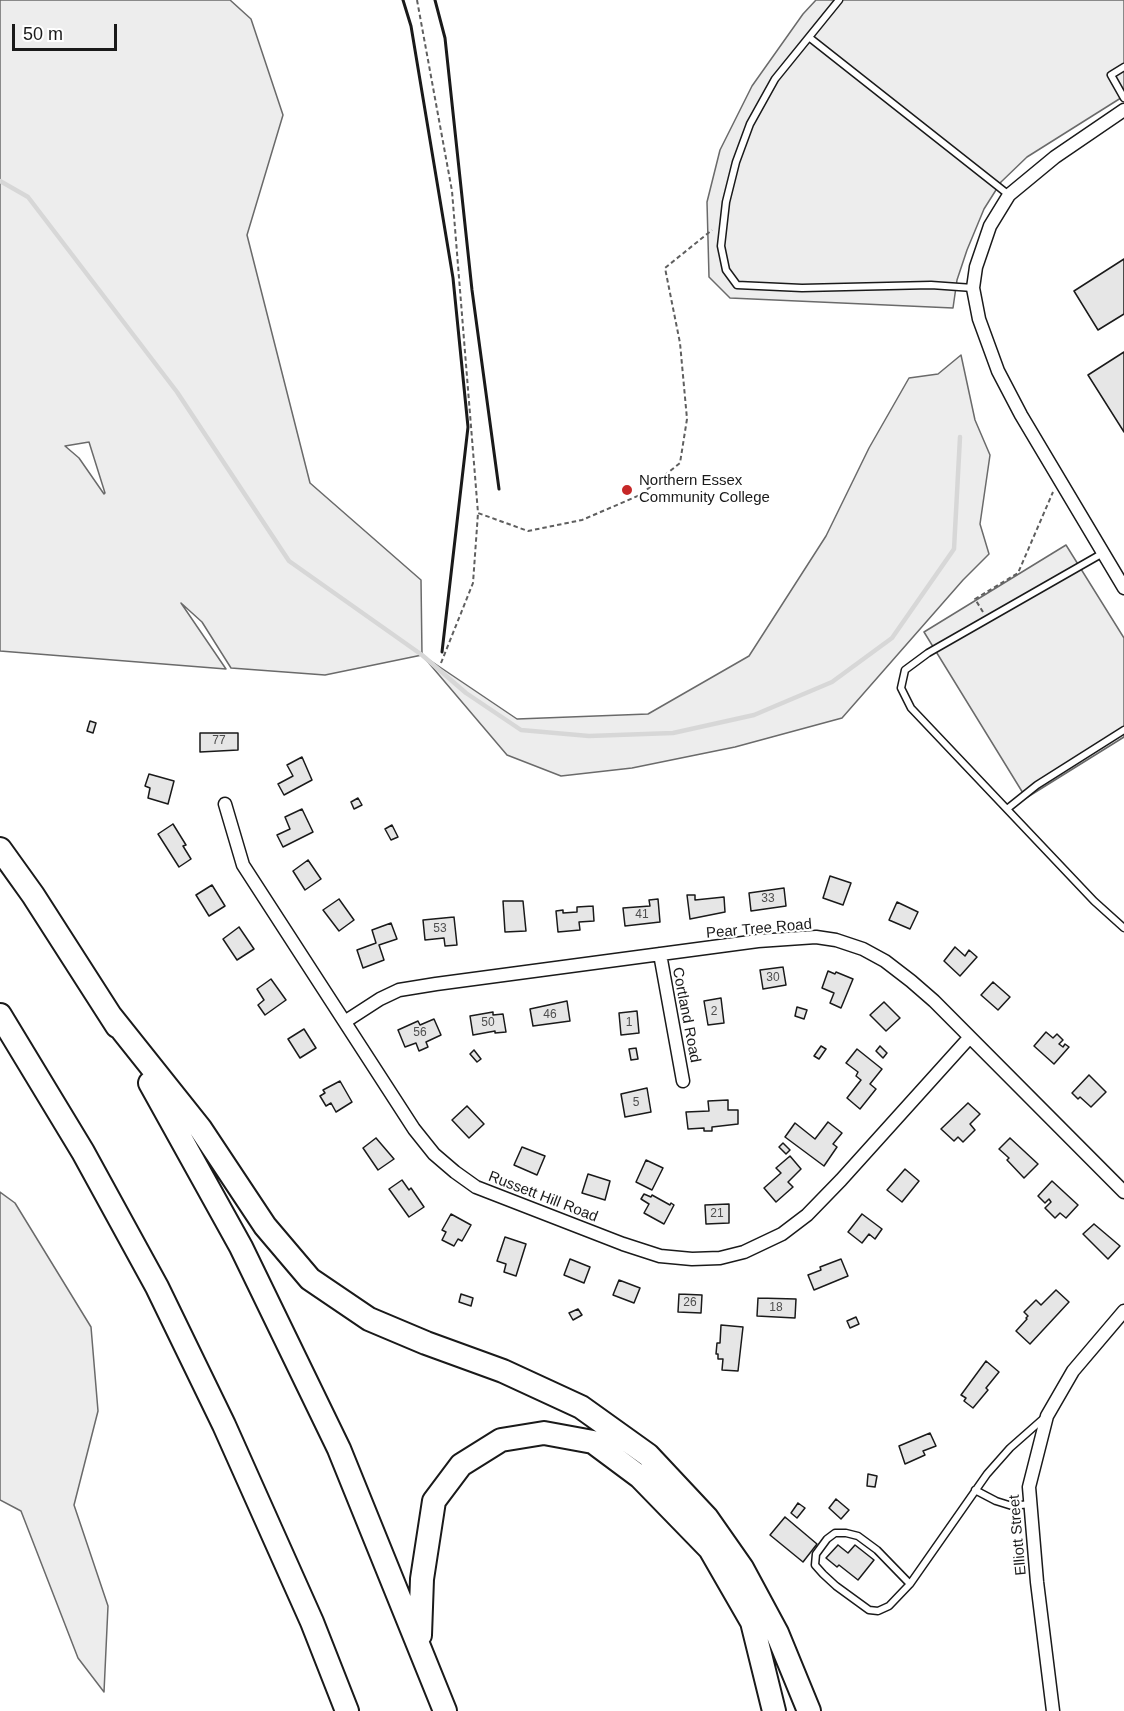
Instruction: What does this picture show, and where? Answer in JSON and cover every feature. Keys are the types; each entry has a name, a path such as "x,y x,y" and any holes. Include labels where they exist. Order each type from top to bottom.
{"highway":[{"path":"0,849 33,895 110,1015 164,1106 246,1257 339,1449 446,1711"},
{"path":"110,1015 200,1128 265,1226 310,1279 369,1319 503,1371 581,1407 648,1455 707,1518 742,1568 777,1633 809,1711"},
{"path":"0,1016 83,1152 157,1287 224,1425 312,1622 347,1711"},
{"path":"420,1644 422,1579 434,1501 462,1466 501,1440 544,1433 593,1442 640,1477 710,1549 752,1622 772,1707"}],"street":[{"path":"1124,110 1055,157 1009,195 990,226 976,267 973,288 979,319 998,371 1124,588"},
{"name":"Russett Hill Road","path":"225,804 243,866 414,1129 434,1154 476,1187 660,1256 692,1259 720,1258 744,1252 782,1234 807,1215 841,1180 969,1038"},
{"name":"Pear Tree Road","path":"345,1021 399,990 660,954 790,939 816,937 836,940 863,949 885,961 934,1001 1124,1192"},
{"name":"Cortland Road","path":"660,954 683,1081"},
{"name":"Elliott Street","path":"1053,1711 1037,1582 1029,1487 1047,1416 1073,1371 1124,1311"}],"lane":[{"path":"839,0 776,79 750,124 736,162 726,202 721,246 726,270 737,285 802,288 931,285 973,288"},
{"path":"810,38 1009,195"},
{"path":"1124,67 1111,75 1124,98"},
{"path":"1102,553 928,653 904,670 901,688 910,708 1094,901 1124,928"},
{"path":"1007,809 1037,784 1124,730"},
{"path":"910,1584 877,1550 858,1536 835,1533 827,1539 816,1554 815,1565 823,1574 869,1610 878,1611 889,1606 910,1584 987,1474 1010,1448 1047,1416"},
{"path":"975,1490 1012,1506 1030,1504"}],"path":[{"path":"417,0 452,191 478,513 473,583 441,663"},
{"path":"478,513 528,531 582,520 640,495 680,463 687,419 680,343 665,268 724,220"},
{"path":"987,620 975,599 1018,573 1051,493 1063,485"}],"shaded area":[{"path":"0,0 230,0 251,19 283,115 247,235 310,483 421,580 422,655 325,675 231,668 202,622 181,603 226,669 0,651","holes":["89,442 105,493 79,458 65,446"]},
{"path":"816,0 1124,0 1124,96 1027,157 1001,182 984,209 967,250 957,280 953,308 730,298 709,277 707,202 720,150 752,86 803,14"},
{"path":"961,355 975,420 990,455 980,524 989,554 963,580 842,718 735,747 632,768 561,776 507,755 422,655 517,719 648,714 749,656 826,536 869,448 909,378 938,374"},
{"path":"1066,545 1124,638 1124,737 1026,798 924,632"},
{"path":"0,1192 15,1203 91,1327 98,1411 74,1505 108,1606 104,1692 78,1658 21,1511 0,1500"}],"building":[{"path":"1124,259 1124,314 1098,330 1074,291"},
{"path":"1124,352 1124,432 1088,375"},
{"path":"90,721 96,723 93,733 87,731"},
{"path":"200,733 238,733 238,750 200,752"},
{"path":"302,757 312,780 284,795 278,784 293,776 287,765"},
{"path":"149,774 174,781 168,804 148,798 150,788 145,786"},
{"path":"358,798 362,805 354,809 351,802"},
{"path":"302,809 313,832 283,847 277,835 290,829 285,817"},
{"path":"173,824 186,845 183,846 191,859 179,867 158,834"},
{"path":"392,825 398,837 391,840 385,829"},
{"path":"308,860 321,879 305,890 293,871"},
{"path":"830,876 851,883 843,905 823,898"},
{"path":"212,885 225,906 209,916 196,895"},
{"path":"784,888 786,906 751,911 749,893"},
{"path":"687,895 695,895 695,900 724,897 725,912 690,919"},
{"path":"339,899 354,920 339,931 323,910"},
{"path":"658,899 660,922 625,926 623,908 650,906 649,900"},
{"path":"503,901 523,901 526,931 505,932"},
{"path":"897,902 918,912 910,929 889,920"},
{"path":"593,906 594,921 579,922 580,930 558,932 556,911 577,912 577,907"},
{"path":"454,917 457,945 445,946 444,938 425,940 423,920"},
{"path":"391,923 397,939 379,945 384,960 363,968 357,950 376,943 372,930"},
{"path":"239,927 254,949 237,960 223,939"},
{"path":"955,947 965,956 969,950 977,957 960,976 944,961"},
{"path":"783,967 786,985 763,989 760,970"},
{"path":"828,971 853,979 841,1008 830,1003 834,993 822,988"},
{"path":"271,979 286,1000 265,1015 258,1005 264,1000 257,989"},
{"path":"993,982 1010,997 998,1010 981,995"},
{"path":"721,998 724,1023 708,1025 704,1001"},
{"path":"567,1001 570,1021 533,1026 530,1009"},
{"path":"884,1002 900,1018 886,1031 870,1015"},
{"path":"797,1007 807,1010 804,1019 795,1016"},
{"path":"637,1011 639,1033 621,1035 619,1013"},
{"path":"493,1012 493,1015 503,1014 506,1032 495,1033 495,1031 473,1035 470,1016"},
{"path":"434,1019 441,1035 426,1042 428,1047 419,1051 416,1043 405,1047 398,1030 418,1021 420,1025"},
{"path":"304,1029 316,1048 300,1058 288,1039"},
{"path":"1046,1032 1053,1038 1057,1034 1063,1040 1059,1044 1069,1047 1054,1064 1034,1046"},
{"path":"821,1046 826,1049 819,1059 814,1056"},
{"path":"880,1046 887,1053 883,1058 876,1051"},
{"path":"636,1048 638,1059 631,1060 629,1049"},
{"path":"857,1049 882,1069 870,1084 876,1089 860,1109 847,1098 861,1080 856,1076 858,1072 846,1063"},
{"path":"474,1050 481,1059 477,1062 470,1054"},
{"path":"1089,1075 1106,1092 1091,1107 1072,1093"},
{"path":"340,1081 352,1102 336,1112 331,1103 326,1106 320,1096 325,1093 323,1090"},
{"path":"647,1088 651,1112 625,1117 621,1094"},
{"path":"728,1100 728,1110 738,1110 738,1124 712,1127 712,1131 704,1131 704,1128 688,1129 686,1112 709,1111 708,1101"},
{"path":"968,1103 980,1114 970,1124 975,1130 963,1142 958,1137 954,1141 941,1129"},
{"path":"467,1106 484,1124 469,1138 452,1120"},
{"path":"828,1122 842,1133 833,1144 837,1147 824,1166 785,1137 795,1123 815,1139"},
{"path":"376,1138 394,1159 378,1170 363,1148"},
{"path":"1010,1138 1038,1164 1024,1178 999,1149"},
{"path":"783,1143 790,1150 786,1154 779,1147"},
{"path":"522,1147 545,1156 537,1175 514,1165"},
{"path":"790,1156 801,1169 788,1182 793,1187 776,1202 764,1188 781,1173 776,1168"},
{"path":"646,1160 663,1168 652,1190 636,1182"},
{"path":"905,1169 919,1181 902,1202 887,1190"},
{"path":"588,1174 610,1181 605,1200 582,1193"},
{"path":"402,1180 409,1190 411,1188 424,1207 409,1217 389,1189"},
{"path":"1052,1181 1078,1205 1066,1218 1060,1213 1055,1218 1045,1208 1051,1202 1049,1199 1045,1203 1038,1196"},
{"path":"644,1194 651,1197 652,1195 674,1205 664,1224 644,1213 649,1204 641,1199"},
{"path":"729,1204 729,1223 706,1224 705,1205"},
{"path":"451,1214 471,1225 462,1241 458,1239 454,1246 442,1240 446,1232 442,1230"},
{"path":"862,1214 882,1229 875,1239 869,1234 862,1243 848,1232"},
{"path":"1094,1224 1120,1246 1108,1259 1083,1234"},
{"path":"505,1237 526,1244 516,1276 504,1272 506,1264 497,1261"},
{"path":"570,1259 590,1267 584,1283 564,1275"},
{"path":"841,1259 848,1276 814,1290 808,1275 821,1270 820,1267"},
{"path":"619,1280 640,1288 634,1303 613,1295"},
{"path":"1056,1290 1069,1302 1030,1344 1016,1331 1027,1319 1028,1316 1024,1312 1036,1300 1041,1305"},
{"path":"461,1294 473,1298 471,1306 459,1302"},
{"path":"679,1294 702,1295 701,1313 678,1312"},
{"path":"758,1298 796,1299 795,1318 757,1316"},
{"path":"578,1309 582,1315 573,1320 569,1313"},
{"path":"856,1317 859,1324 850,1328 847,1321"},
{"path":"721,1325 743,1327 738,1371 722,1370 723,1359 718,1359 718,1354 716,1354 717,1343 720,1343"},
{"path":"986,1361 999,1372 973,1408 964,1401 966,1398 961,1395"},
{"path":"930,1433 936,1446 923,1451 925,1455 905,1464 899,1446"},
{"path":"868,1474 877,1476 875,1487 867,1486"},
{"path":"836,1499 849,1510 841,1519 829,1508"},
{"path":"798,1503 805,1508 797,1518 791,1513"},
{"path":"785,1517 817,1544 803,1562 770,1535"},
{"path":"838,1545 848,1553 855,1545 874,1560 858,1580 826,1558"}],"waterway":[{"path":"0,181 28,197 177,392 289,561 422,655 466,693 521,730 589,736 673,733 754,715 832,682 892,638 954,549 960,437"}],"wall":[{"path":"403,0 411,26 453,278 468,427 442,652"},
{"path":"435,0 445,38 472,290 499,489"}],"place":[{"name":"Northern Essex Community College","path":"627,490"}]}
